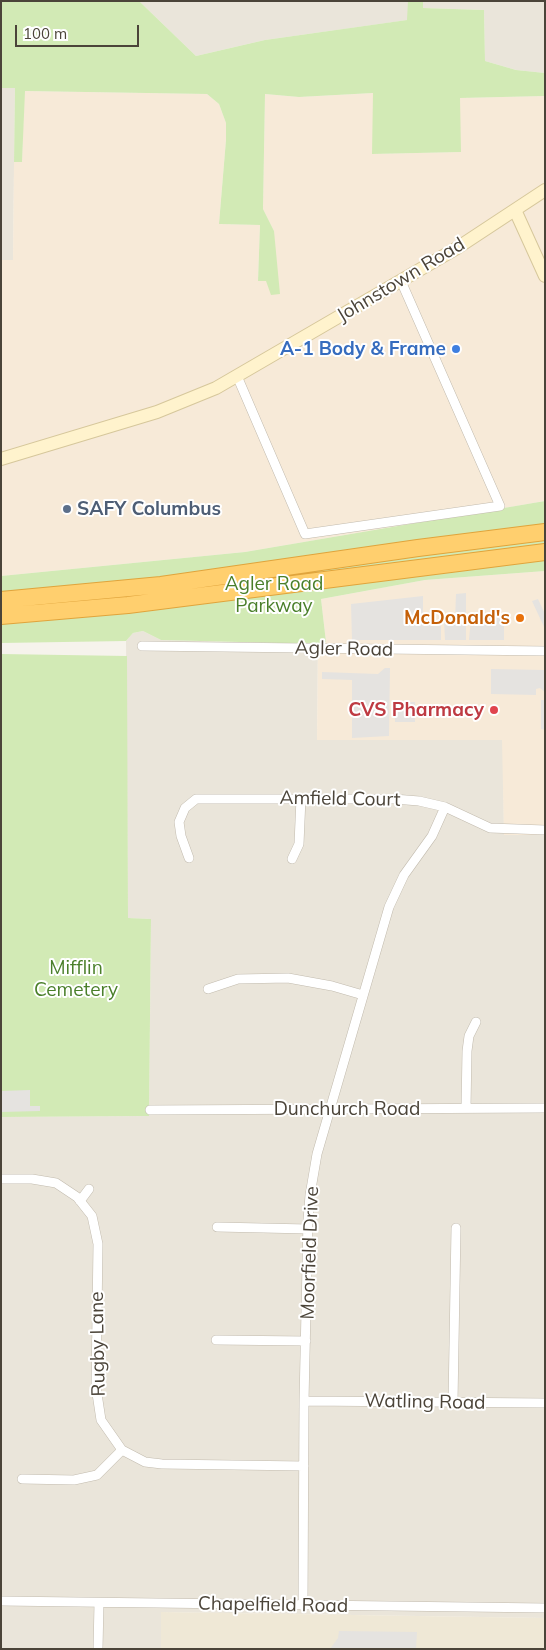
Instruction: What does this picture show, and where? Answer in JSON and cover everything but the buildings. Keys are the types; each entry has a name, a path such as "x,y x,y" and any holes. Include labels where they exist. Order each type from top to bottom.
{"highway":[{"path":"1,600 161,585 418,548 545,532"},
{"path":"1,616 138,604 545,552"}],"street":[{"name":"Johnstown Road","path":"1,459 157,412 197,397 237,376 457,248 545,190"},
{"path":"515,210 545,276"},
{"path":"237,376 305,534 500,506 401,281"},
{"name":"Agler Road","path":"142,646 545,651"},
{"name":"Amfield Court","path":"188,858 179,822 184,808 196,798 394,799 419,801 444,807 490,828 545,830"},
{"path":"292,859 299,844 301,798"},
{"name":"Moorfield Drive","path":"303,1606 304,1401 308,1229 310,1195 317,1154 389,907 404,875 432,836 444,807"},
{"path":"208,989 238,979 288,978 332,986 363,995"},
{"path":"466,1108 468,1036 476,1022"},
{"name":"Dunchurch Road","path":"150,1110 545,1108"},
{"name":"Rugby Lane","path":"1,1179 32,1179 56,1183 77,1197 92,1216 98,1244 96,1387 101,1420 122,1450 145,1462 162,1464 304,1466"},
{"path":"80,1201 90,1189"},
{"path":"217,1227 308,1229"},
{"path":"452,1402 456,1228"},
{"path":"216,1340 306,1341"},
{"name":"Watling Road","path":"304,1401 545,1403"},
{"path":"22,1479 74,1480 96,1475 122,1450"},
{"name":"Chapelfield Road","path":"1,1601 545,1608"},
{"path":"98,1649 99,1603"}],"shaded area":[{"path":"139,1 408,1 408,20 265,40 196,56"},
{"path":"423,1 545,1 545,73 516,70 485,61 484,10 423,8"},
{"path":"1,88 15,88 13,260 1,260"},
{"path":"24,91 207,94 219,104 226,123 219,224 260,225 258,281 266,281 274,231 263,209 265,94 299,97 373,93 373,154 460,152 459,98 545,96 545,501 245,552 1,576 1,260 13,260 14,162 22,162"},
{"path":"545,571 545,835 504,835 502,740 317,740 318,644 326,642 321,599 425,580"},
{"path":"466,593 466,640 445,640 444,621 455,621 456,594"},
{"path":"423,596 423,620 441,622 441,640 352,640 351,604"},
{"path":"538,599 545,614 545,629 532,601"},
{"path":"471,618 504,618 504,640 469,640"},
{"path":"143,631 161,640 318,644 317,740 503,740 504,835 545,835 545,1618 162,1612 161,1649 1,1649 1,1117 149,1116 151,919 128,918 126,641 133,633"},
{"path":"385,668 390,668 389,736 352,738 352,680 322,679 322,672 378,674"},
{"path":"491,669 545,670 545,692 540,688 536,689 536,695 491,694"},
{"path":"541,700 545,700 545,730 541,729"},
{"path":"395,702 415,702 415,722 395,722"},
{"path":"30,1090 30,1106 40,1106 40,1111 1,1112 1,1091"},
{"path":"161,1612 545,1618 545,1649 161,1649"},
{"path":"339,1631 417,1632 416,1649 330,1649 338,1638"}],"green space":[{"path":"1,1 139,1 196,56 265,40 407,20 408,1 423,1 423,8 484,10 485,61 516,70 545,73 545,96 460,98 461,152 372,154 373,93 299,97 265,94 263,209 274,231 280,294 271,295 266,281 258,281 260,225 219,224 226,123 219,104 207,94 25,91 22,162 14,162 15,88 1,88"},
{"name":"Agler Road Parkway","path":"545,501 545,571 425,580 321,599 326,642 318,644 161,640 143,631 133,633 126,641 1,643 1,576 245,552"},
{"name":"Mifflin Cemetery","path":"1,654 127,656 128,918 151,919 149,1116 1,1117"}],"place":[{"name":"A-1 Body & Frame","path":"456,349"},
{"name":"SAFY Columbus","path":"67,509"},
{"name":"McDonald's","path":"520,618"},
{"name":"CVS Pharmacy","path":"494,710"}]}
